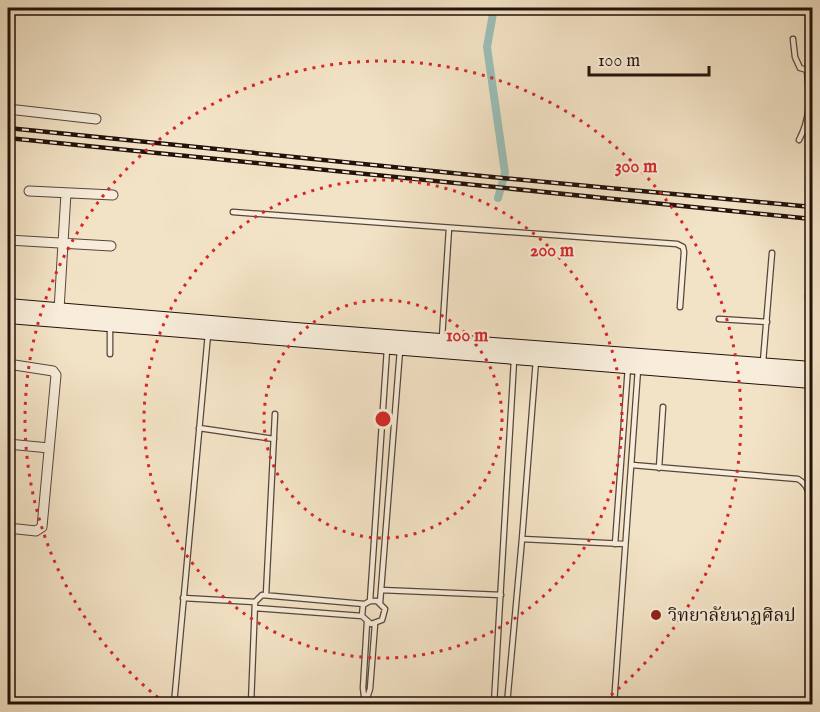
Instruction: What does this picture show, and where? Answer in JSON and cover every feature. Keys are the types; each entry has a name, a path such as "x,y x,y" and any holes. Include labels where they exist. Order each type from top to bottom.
{"main road":[{"path":"8,306 394,342 515,357 638,364 763,365 813,369"},
{"path":"8,316 208,333 394,342 442,341 638,364 813,381"}],"street":[{"path":"8,109 96,119"},
{"path":"29,190 113,195"},
{"path":"59,310 66,193"},
{"path":"8,240 111,246"},
{"path":"8,364 53,371 56,375 42,527 36,531 8,528"},
{"path":"8,444 49,448"}],"lane":[{"path":"793,39 795,57 800,68 810,70 811,105 808,121 799,140"},
{"path":"233,212 681,245 684,252 680,307"},
{"path":"442,341 449,228"},
{"path":"763,365 772,253"},
{"path":"719,319 766,322"},
{"path":"110,324 110,354"},
{"path":"174,705 208,333"},
{"path":"364,604 362,616 367,622 375,624 382,620 385,613 380,603 394,342"},
{"path":"370,601 394,342"},
{"path":"494,705 515,357"},
{"path":"507,705 536,358"},
{"path":"614,705 638,364"},
{"path":"615,544 638,364"},
{"path":"659,468 663,407"},
{"path":"251,705 255,605 264,595 275,414"},
{"path":"199,428 274,439"},
{"path":"632,465 798,479 806,483 810,493 813,532"},
{"path":"522,539 625,544"},
{"path":"381,590 501,595"},
{"path":"264,595 364,604 370,601 380,603"},
{"path":"183,598 362,616"},
{"path":"365,705 363,688 367,622"},
{"path":"365,705 370,689 375,624"}],"waterway":[{"path":"494,8 487,47 505,173 498,198"}],"railway":[{"path":"8,128 812,207"},
{"path":"8,138 812,219"}],"place":[{"name":"วิทยาลัยนาฏศิลป","path":"656,615"}]}
